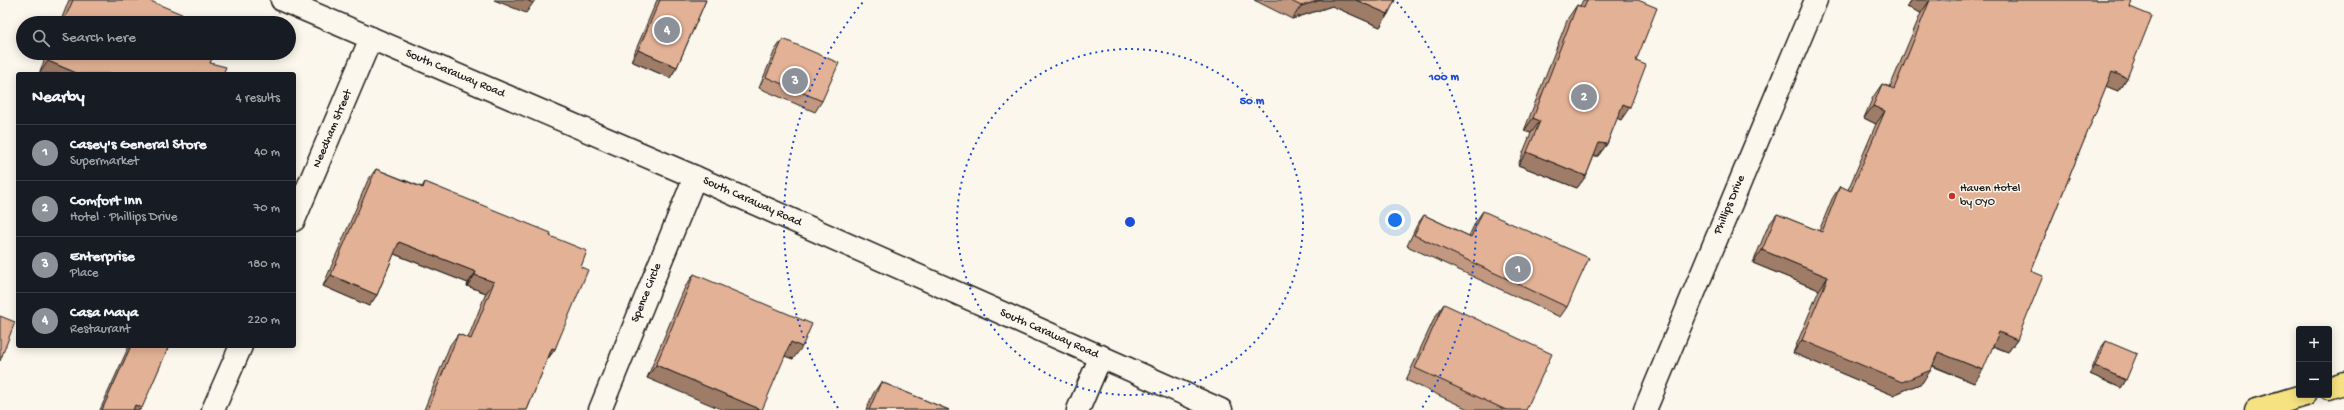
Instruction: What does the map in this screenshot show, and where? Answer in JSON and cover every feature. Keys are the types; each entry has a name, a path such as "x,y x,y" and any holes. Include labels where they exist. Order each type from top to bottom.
{"highway":[{"path":"2332,387 2344,383"},
{"path":"2256,410 2296,398"}],"main road":[{"name":"South Caraway Road","path":"282,0 695,177 1221,410"},
{"name":"Phillips Drive","path":"1645,410 1816,0"},
{"name":"Needham Street","path":"296,215 371,38"},
{"name":"Spence Circle","path":"600,410 695,177"},
{"path":"213,410 240,348"},
{"path":"1078,410 1101,356"}],"building":[{"path":"73,0 148,0 184,15 184,16 66,16"},
{"path":"527,0 535,0 533,3"},
{"path":"660,0 706,0 677,67 638,50"},
{"path":"1289,0 1321,0 1301,6"},
{"path":"1356,0 1395,0 1388,14"},
{"path":"1587,0 1638,0 1657,8 1636,61 1646,65 1630,107 1623,104 1607,144 1599,143 1586,176 1527,152 1540,121 1533,118 1577,5 1584,8"},
{"name":"Haven Hotel by OYO","path":"1930,0 2132,0 2130,7 2152,16 2127,78 2112,72 2031,271 2043,276 2017,340 1999,332 1983,370 1938,352 1931,370 1902,382 1802,340 1828,277 1762,250 1777,214 1822,232 1840,186 1851,191 1885,111 1873,106 1882,84 1894,89"},
{"path":"783,39 839,63 822,101 766,77"},
{"path":"211,60 210,63 226,67 224,72 74,72 48,61"},
{"path":"376,169 423,188 425,182 551,233 550,236 587,251 581,267 588,270 555,349 552,348 527,410 428,410 458,334 471,339 494,282 475,275 476,272 399,242 377,295 331,275"},
{"path":"1483,211 1589,258 1567,307 1414,235 1424,215 1471,237"},
{"path":"694,274 812,324 802,347 791,342 762,410 656,365"},
{"path":"1444,304 1552,354 1526,410 1506,410 1415,368"},
{"path":"0,316 15,322 0,361"},
{"path":"2106,341 2137,354 2126,380 2095,366"},
{"path":"130,348 168,348 142,408 135,405 133,410 102,410"},
{"path":"881,382 949,410 869,410"}],"place":[{"name":"Casa Maya","path":"667,30"},
{"name":"Enterprise","path":"795,81"},
{"name":"Comfort Inn","path":"1584,97"},
{"name":"Haven Hotel by OYO","path":"1952,196"},
{"name":"Casey's General Store","path":"1518,269"}]}
